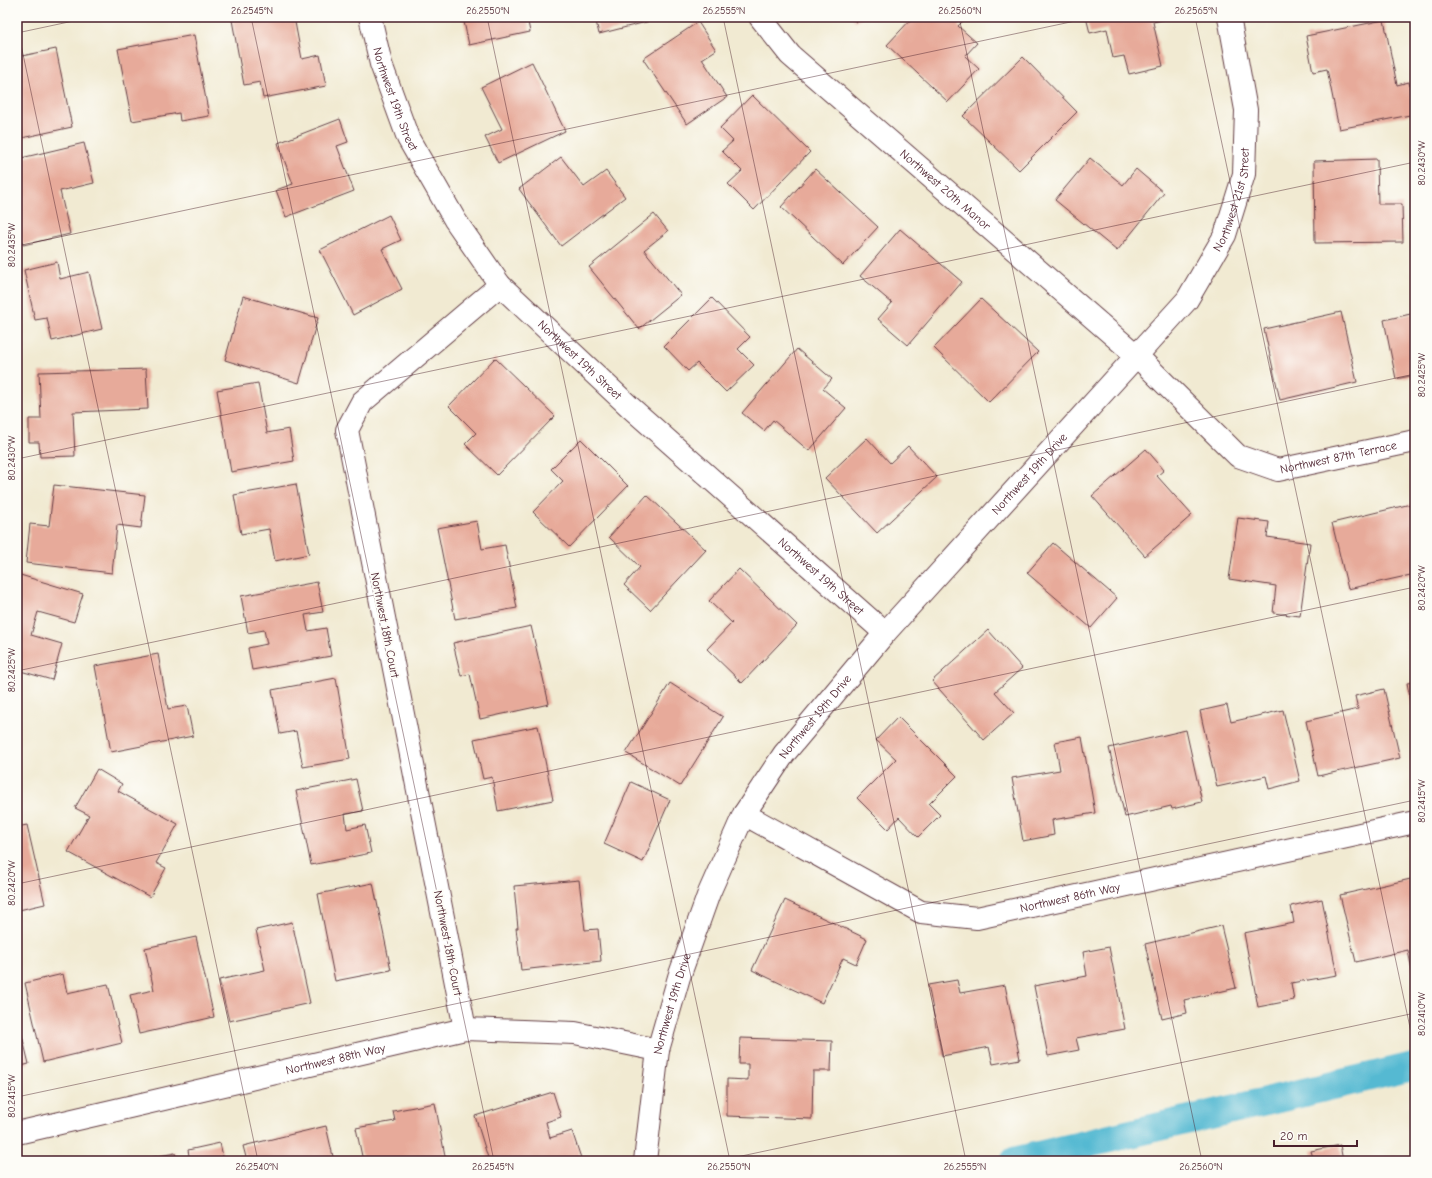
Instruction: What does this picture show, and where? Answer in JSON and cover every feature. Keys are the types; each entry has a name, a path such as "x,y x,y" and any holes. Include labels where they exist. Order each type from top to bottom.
{"street":[{"name":"Northwest 19th Street","path":"370,17 381,64 408,138 455,220 500,285 631,408 885,632"},
{"name":"Northwest 20th Manor","path":"760,17 790,55 1137,356"},
{"name":"Northwest 21st Street","path":"1137,356 1187,300 1225,235 1244,174 1246,110 1229,17"},
{"name":"Northwest 18th Court","path":"465,1029 347,430 362,402 500,285"},
{"name":"Northwest 87th Terrace","path":"1137,356 1238,456 1278,470 1415,441"},
{"name":"Northwest 19th Drive","path":"645,1161 658,1050 679,977 709,893 744,814 784,754 885,632 1137,356"},
{"name":"Northwest 86th Way","path":"744,814 921,912 978,918 1415,822"},
{"name":"Northwest 88th Way","path":"17,1133 465,1029 575,1033 658,1050"}],"building":[{"path":"248,17 294,17 302,59 320,55 326,86 263,98 260,82 244,85 232,20"},
{"path":"463,17 527,17 530,32 469,45"},
{"path":"595,17 662,17 662,18 599,34"},
{"path":"852,17 864,17 856,22"},
{"path":"913,17 967,17 958,26 977,43 965,56 979,69 948,102 887,45"},
{"path":"1086,17 1166,17 1166,19 1153,22 1163,66 1129,74 1124,56 1113,58 1107,29 1090,33"},
{"path":"1384,20 1397,85 1409,82 1415,114 1339,129 1327,69 1313,72 1306,36"},
{"path":"698,22 716,50 702,59 727,97 687,124 643,59"},
{"path":"194,35 209,116 180,121 179,113 132,121 118,49"},
{"path":"56,49 72,127 17,139 17,57"},
{"path":"1023,57 1077,112 1019,170 963,116"},
{"path":"532,62 565,131 498,163 485,137 502,129 481,87"},
{"path":"752,95 810,152 754,210 728,184 742,171 722,151 733,141 720,128"},
{"path":"340,119 348,142 337,146 354,191 286,217 276,190 293,184 278,143"},
{"path":"84,143 94,183 60,191 70,234 23,245 17,220 17,159"},
{"path":"561,157 584,187 606,171 625,197 561,246 519,189"},
{"path":"1090,158 1123,185 1136,169 1164,193 1117,251 1055,200"},
{"path":"1377,159 1378,204 1402,204 1403,242 1315,243 1314,161"},
{"path":"815,169 878,227 843,265 781,207"},
{"path":"654,214 668,231 644,250 681,295 639,329 589,267"},
{"path":"389,215 401,240 382,249 402,289 353,315 320,250"},
{"path":"900,229 962,282 908,345 878,319 892,303 860,276"},
{"path":"57,262 60,279 89,272 102,329 52,341 47,318 35,320 24,270"},
{"path":"243,296 318,318 299,383 225,360"},
{"path":"712,298 750,337 738,349 754,365 726,392 697,363 688,371 664,346"},
{"path":"981,299 1038,352 989,402 934,348"},
{"path":"1341,312 1357,382 1280,400 1264,329"},
{"path":"1415,313 1415,375 1396,379 1384,320"},
{"path":"797,349 832,379 823,389 846,408 809,451 773,420 764,431 742,413"},
{"path":"495,358 555,416 497,475 465,444 476,433 449,406"},
{"path":"146,369 148,409 73,412 75,456 40,457 39,442 29,442 29,419 41,419 39,372"},
{"path":"258,383 267,433 289,429 294,461 231,472 217,390"},
{"path":"867,438 890,463 908,446 937,477 877,533 825,478"},
{"path":"581,439 628,486 569,547 533,512 563,481 551,469"},
{"path":"1146,449 1164,470 1157,476 1192,515 1145,556 1092,496"},
{"path":"296,484 309,554 275,561 269,529 241,534 234,495"},
{"path":"54,485 145,495 141,528 117,525 112,573 26,563 30,524 49,526"},
{"path":"647,495 706,550 650,610 624,585 640,567 609,537"},
{"path":"1415,503 1415,574 1348,589 1332,523"},
{"path":"1238,518 1269,522 1267,537 1310,543 1300,616 1273,613 1276,586 1229,579"},
{"path":"477,521 482,549 505,545 517,608 455,619 437,528"},
{"path":"1053,543 1117,598 1091,628 1027,573"},
{"path":"739,569 797,625 742,683 707,649 732,623 709,601"},
{"path":"17,574 83,594 74,622 38,612 31,635 62,644 52,680 17,670"},
{"path":"317,582 323,612 305,615 308,631 326,628 331,656 252,670 248,648 267,644 264,630 248,633 241,596"},
{"path":"531,626 549,704 480,719 470,674 461,676 453,643"},
{"path":"988,630 1022,668 995,692 1014,713 984,740 932,681"},
{"path":"158,654 168,709 187,706 193,736 111,752 95,666"},
{"path":"336,678 350,759 303,767 296,731 280,734 272,690"},
{"path":"1415,682 1415,716 1414,717 1407,683"},
{"path":"670,683 723,717 680,786 626,753"},
{"path":"1384,689 1400,758 1318,776 1306,721 1358,709 1355,696"},
{"path":"1227,705 1231,722 1283,710 1300,781 1269,789 1266,776 1217,787 1200,711"},
{"path":"898,717 957,776 929,804 940,815 918,837 899,817 888,829 857,798 896,759 876,740"},
{"path":"538,726 553,800 498,811 492,777 483,779 474,739"},
{"path":"1186,730 1202,802 1172,809 1171,806 1125,817 1109,748"},
{"path":"1082,737 1095,813 1052,820 1054,835 1023,841 1012,778 1060,770 1055,742"},
{"path":"97,769 122,784 118,791 178,824 156,863 166,868 150,897 68,852 89,815 75,808"},
{"path":"356,779 363,811 345,814 347,829 365,825 371,853 311,865 296,791"},
{"path":"631,782 670,800 643,862 604,844"},
{"path":"27,825 45,904 19,910 17,902 17,827"},
{"path":"1415,878 1415,970 1412,971 1408,950 1356,962 1340,895"},
{"path":"579,880 585,930 598,929 601,961 521,970 516,928 518,928 514,886"},
{"path":"373,883 391,970 335,981 318,894"},
{"path":"1322,899 1337,975 1291,983 1294,1000 1258,1007 1244,933 1294,923 1291,906"},
{"path":"785,900 867,939 856,964 843,958 822,1003 752,970"},
{"path":"292,922 310,1003 229,1021 219,980 265,970 256,930"},
{"path":"1221,926 1236,988 1184,1000 1187,1013 1162,1019 1145,944"},
{"path":"196,937 214,1017 139,1034 130,995 154,990 145,948"},
{"path":"1109,947 1125,1029 1076,1038 1079,1050 1048,1056 1034,986 1087,976 1083,952"},
{"path":"63,974 67,993 108,984 122,1043 43,1062 25,983"},
{"path":"957,980 960,993 1005,985 1020,1059 993,1064 989,1047 942,1056 928,985"},
{"path":"17,1015 29,1064 17,1067"},
{"path":"740,1038 832,1041 831,1071 813,1071 812,1119 727,1116 727,1079 748,1080 748,1064 739,1064"},
{"path":"553,1092 561,1117 546,1122 550,1138 572,1131 582,1161 489,1161 475,1116"},
{"path":"435,1103 446,1161 363,1161 356,1128 395,1121 393,1111"},
{"path":"326,1126 334,1161 247,1161 243,1146"},
{"path":"220,1143 224,1161 190,1161 188,1150"},
{"path":"1340,1145 1343,1161 1314,1161 1311,1151"},
{"path":"175,1153 177,1161 138,1161 138,1160"},
{"path":"1395,1157 1396,1161 1378,1161 1378,1160"}],"waterway":[{"path":"1015,1161 1415,1066"}]}
